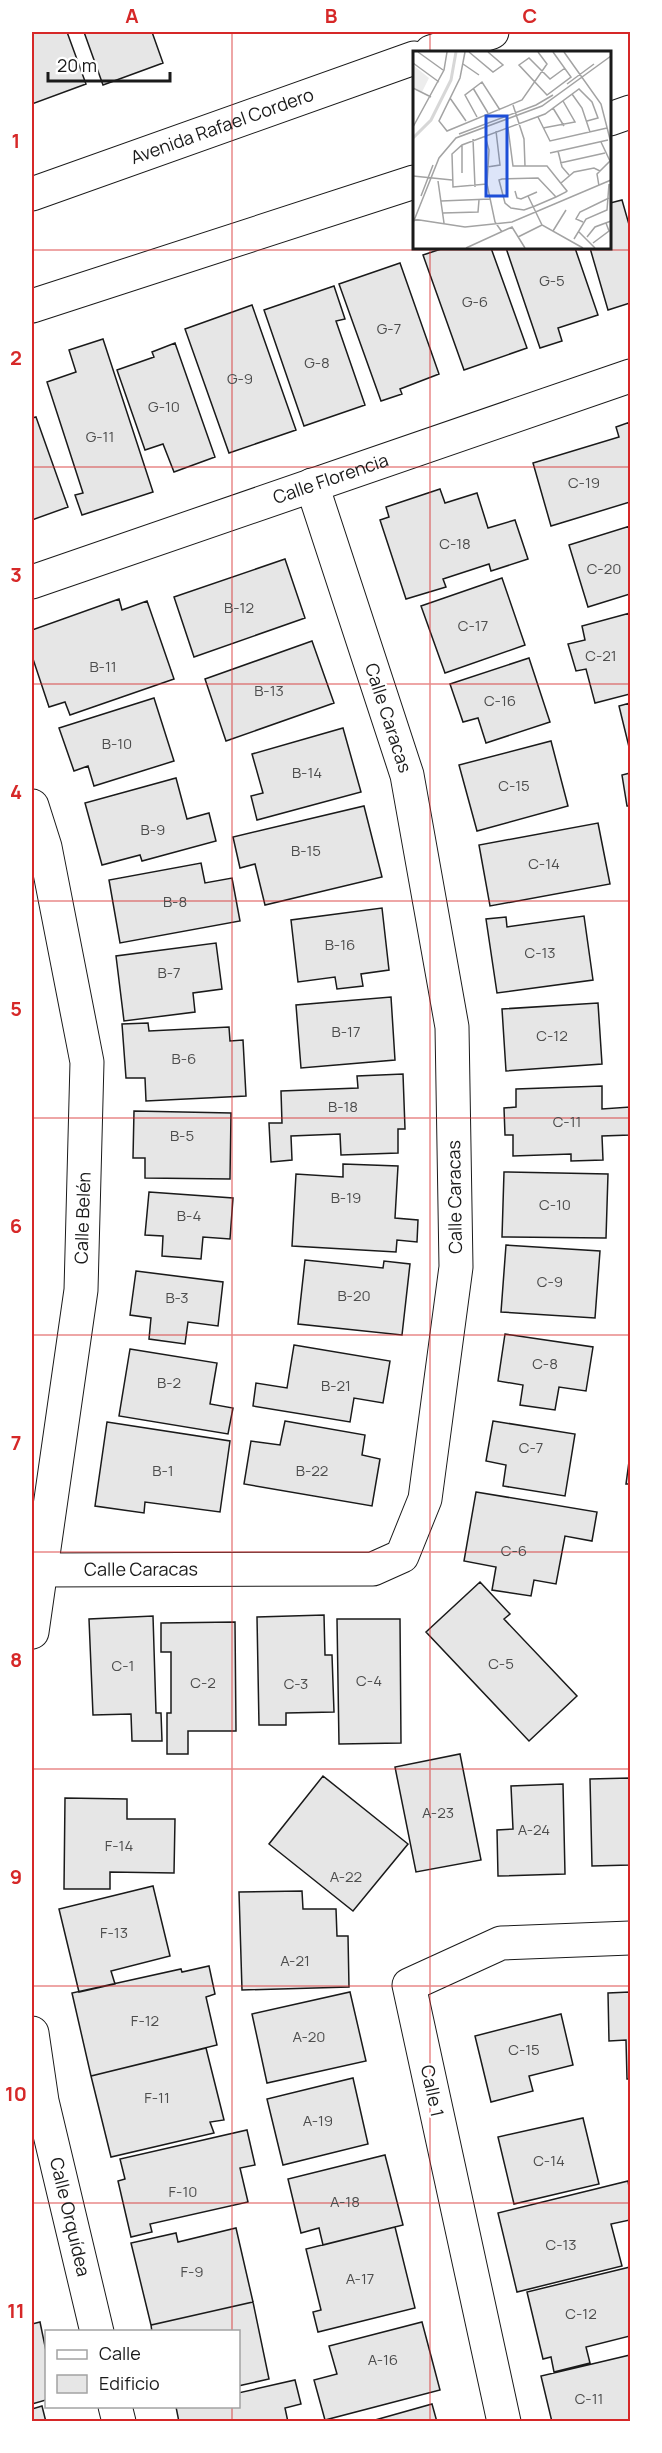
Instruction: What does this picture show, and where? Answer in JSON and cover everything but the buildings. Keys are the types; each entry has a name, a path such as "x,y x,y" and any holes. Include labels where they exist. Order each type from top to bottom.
{"street":[{"path":"434,51 492,32"},
{"name":"Avenida Rafael Cordero","path":"32,194 413,58"},
{"path":"611,117 630,112"},
{"path":"32,306 413,182"},
{"name":"Calle Florencia","path":"32,582 630,376"},
{"name":"Calle Caracas","path":"39,1570 373,1569 402,1556 425,1499 456,1267 452,1027 407,775 312,485"},
{"name":"Calle Belén","path":"32,806 45,847 87,1062 81,1290 39,1570 32,1632"},
{"name":"Calle 1","path":"504,2421 409,1985 501,1943 630,1938"},
{"path":"32,2033 37,2102"},
{"name":"Calle Orquídea","path":"37,2102 97,2330"}]}
